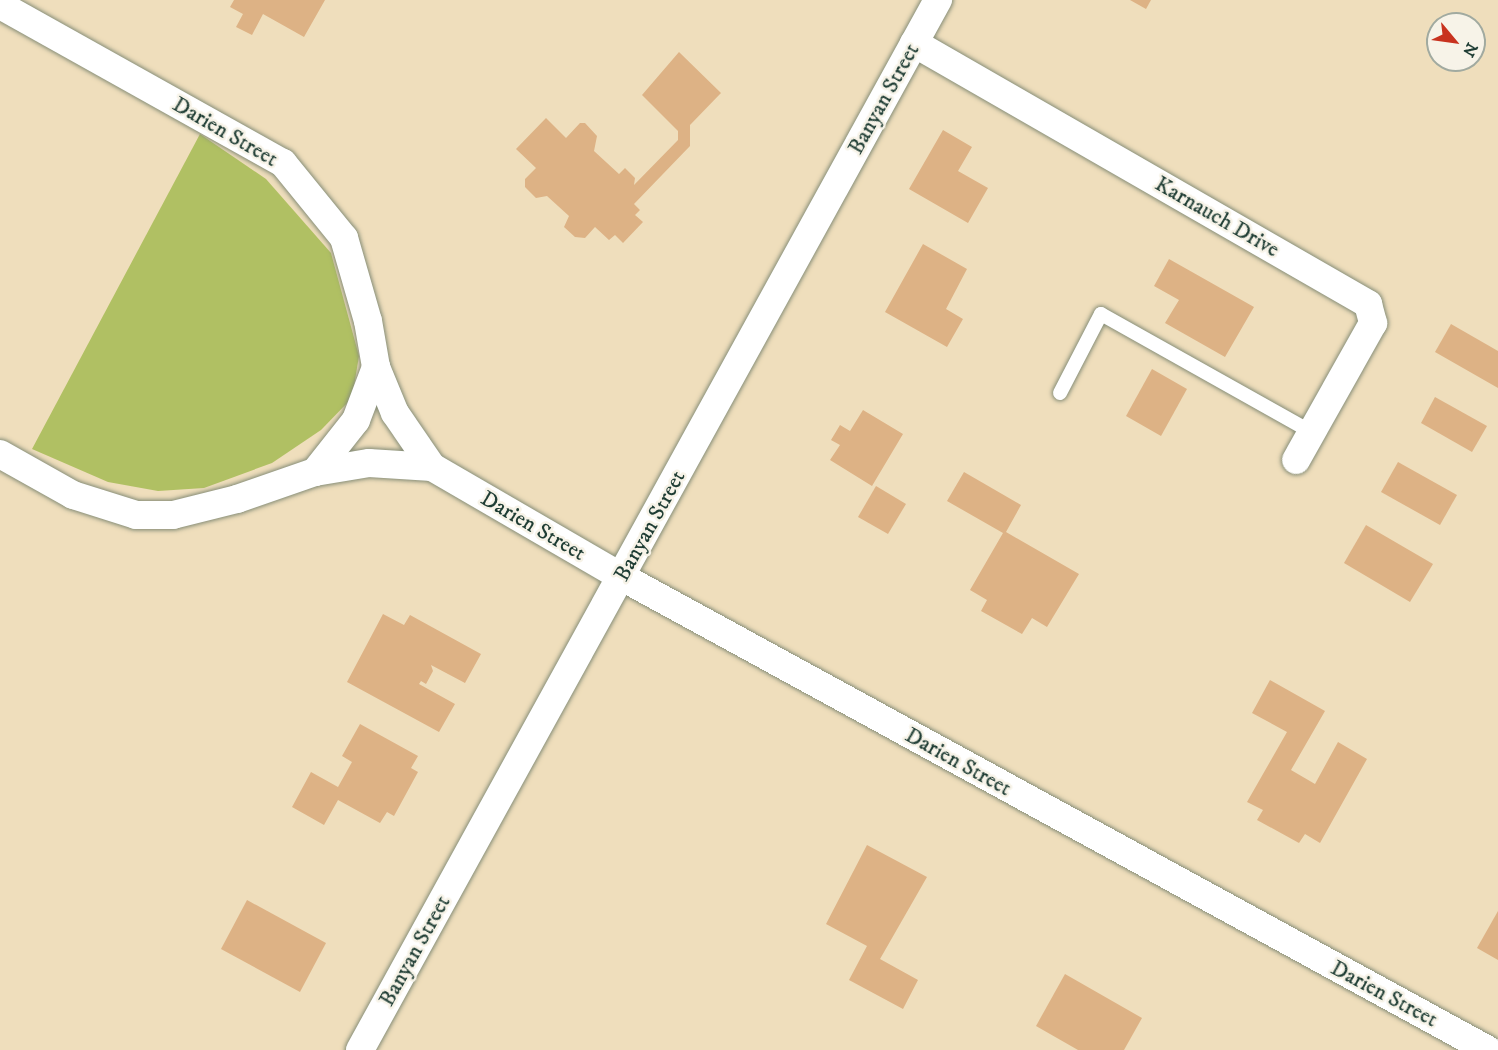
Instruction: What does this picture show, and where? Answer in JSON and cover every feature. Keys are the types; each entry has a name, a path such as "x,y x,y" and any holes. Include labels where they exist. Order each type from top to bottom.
{"street":[{"name":"Banyan Street","path":"360,1050 938,0"},
{"name":"Darien Street","path":"0,4 283,164 344,238 368,321 376,367 394,413 432,466 622,577 1488,1050"},
{"name":"Karnauch Drive","path":"914,43 1368,304 1372,322 1296,460"},
{"path":"315,472 356,420 376,367"},
{"name":"Darien Street","path":"0,454 74,495 136,515 173,515 237,499 315,472 369,463 432,466"}],"lane":[{"path":"1060,393 1101,314 1311,432"}],"green space":[{"path":"200,134 266,179 331,253 359,356 352,398 321,430 272,463 204,488 158,491 108,482 32,449"}],"building":[{"path":"234,0 325,0 304,37 263,14 252,35 236,27 243,14 230,7"},
{"path":"1130,0 1151,0 1146,9"},
{"path":"679,52 721,93 690,125 690,146 634,204 640,210 635,215 643,222 623,243 615,235 609,240 595,227 585,238 575,237 564,227 569,216 547,196 536,198 525,187 525,179 536,168 516,149 546,118 566,138 580,123 585,123 597,136 594,151 619,174 625,168 635,178 634,185 678,140 678,131 642,95"},
{"path":"943,130 972,147 958,171 988,188 968,223 909,189"},
{"path":"923,244 967,269 946,309 963,319 947,347 885,312"},
{"path":"1169,259 1254,307 1225,357 1165,323 1179,300 1154,286"},
{"path":"1451,324 1498,351 1498,388 1435,352"},
{"path":"1152,369 1187,389 1161,436 1126,416"},
{"path":"1435,397 1487,426 1472,452 1421,423"},
{"path":"863,410 903,434 872,486 830,460 840,445 831,440 840,425 850,431"},
{"path":"1398,462 1457,495 1440,525 1381,492"},
{"path":"964,472 1021,505 1006,532 1079,574 1047,627 1032,618 1022,634 981,611 987,600 970,590 1003,533 947,501"},
{"path":"876,486 906,504 888,534 858,517"},
{"path":"1366,525 1433,564 1410,602 1344,563"},
{"path":"383,614 404,625 410,615 481,654 465,683 431,665 433,671 426,684 421,681 419,684 455,704 439,732 347,682"},
{"path":"1270,680 1325,711 1291,770 1315,784 1338,742 1367,759 1320,843 1305,834 1299,843 1257,820 1263,810 1247,802 1287,732 1252,713"},
{"path":"360,724 418,756 411,768 418,772 394,816 387,812 380,823 338,800 324,825 292,807 311,772 338,787 352,762 342,756"},
{"path":"867,845 927,877 880,959 918,980 903,1009 849,980 867,946 826,924"},
{"path":"247,900 326,943 300,992 221,949"},
{"path":"1498,911 1498,960 1477,948"},
{"path":"1065,974 1142,1018 1124,1050 1078,1050 1036,1026"}]}
